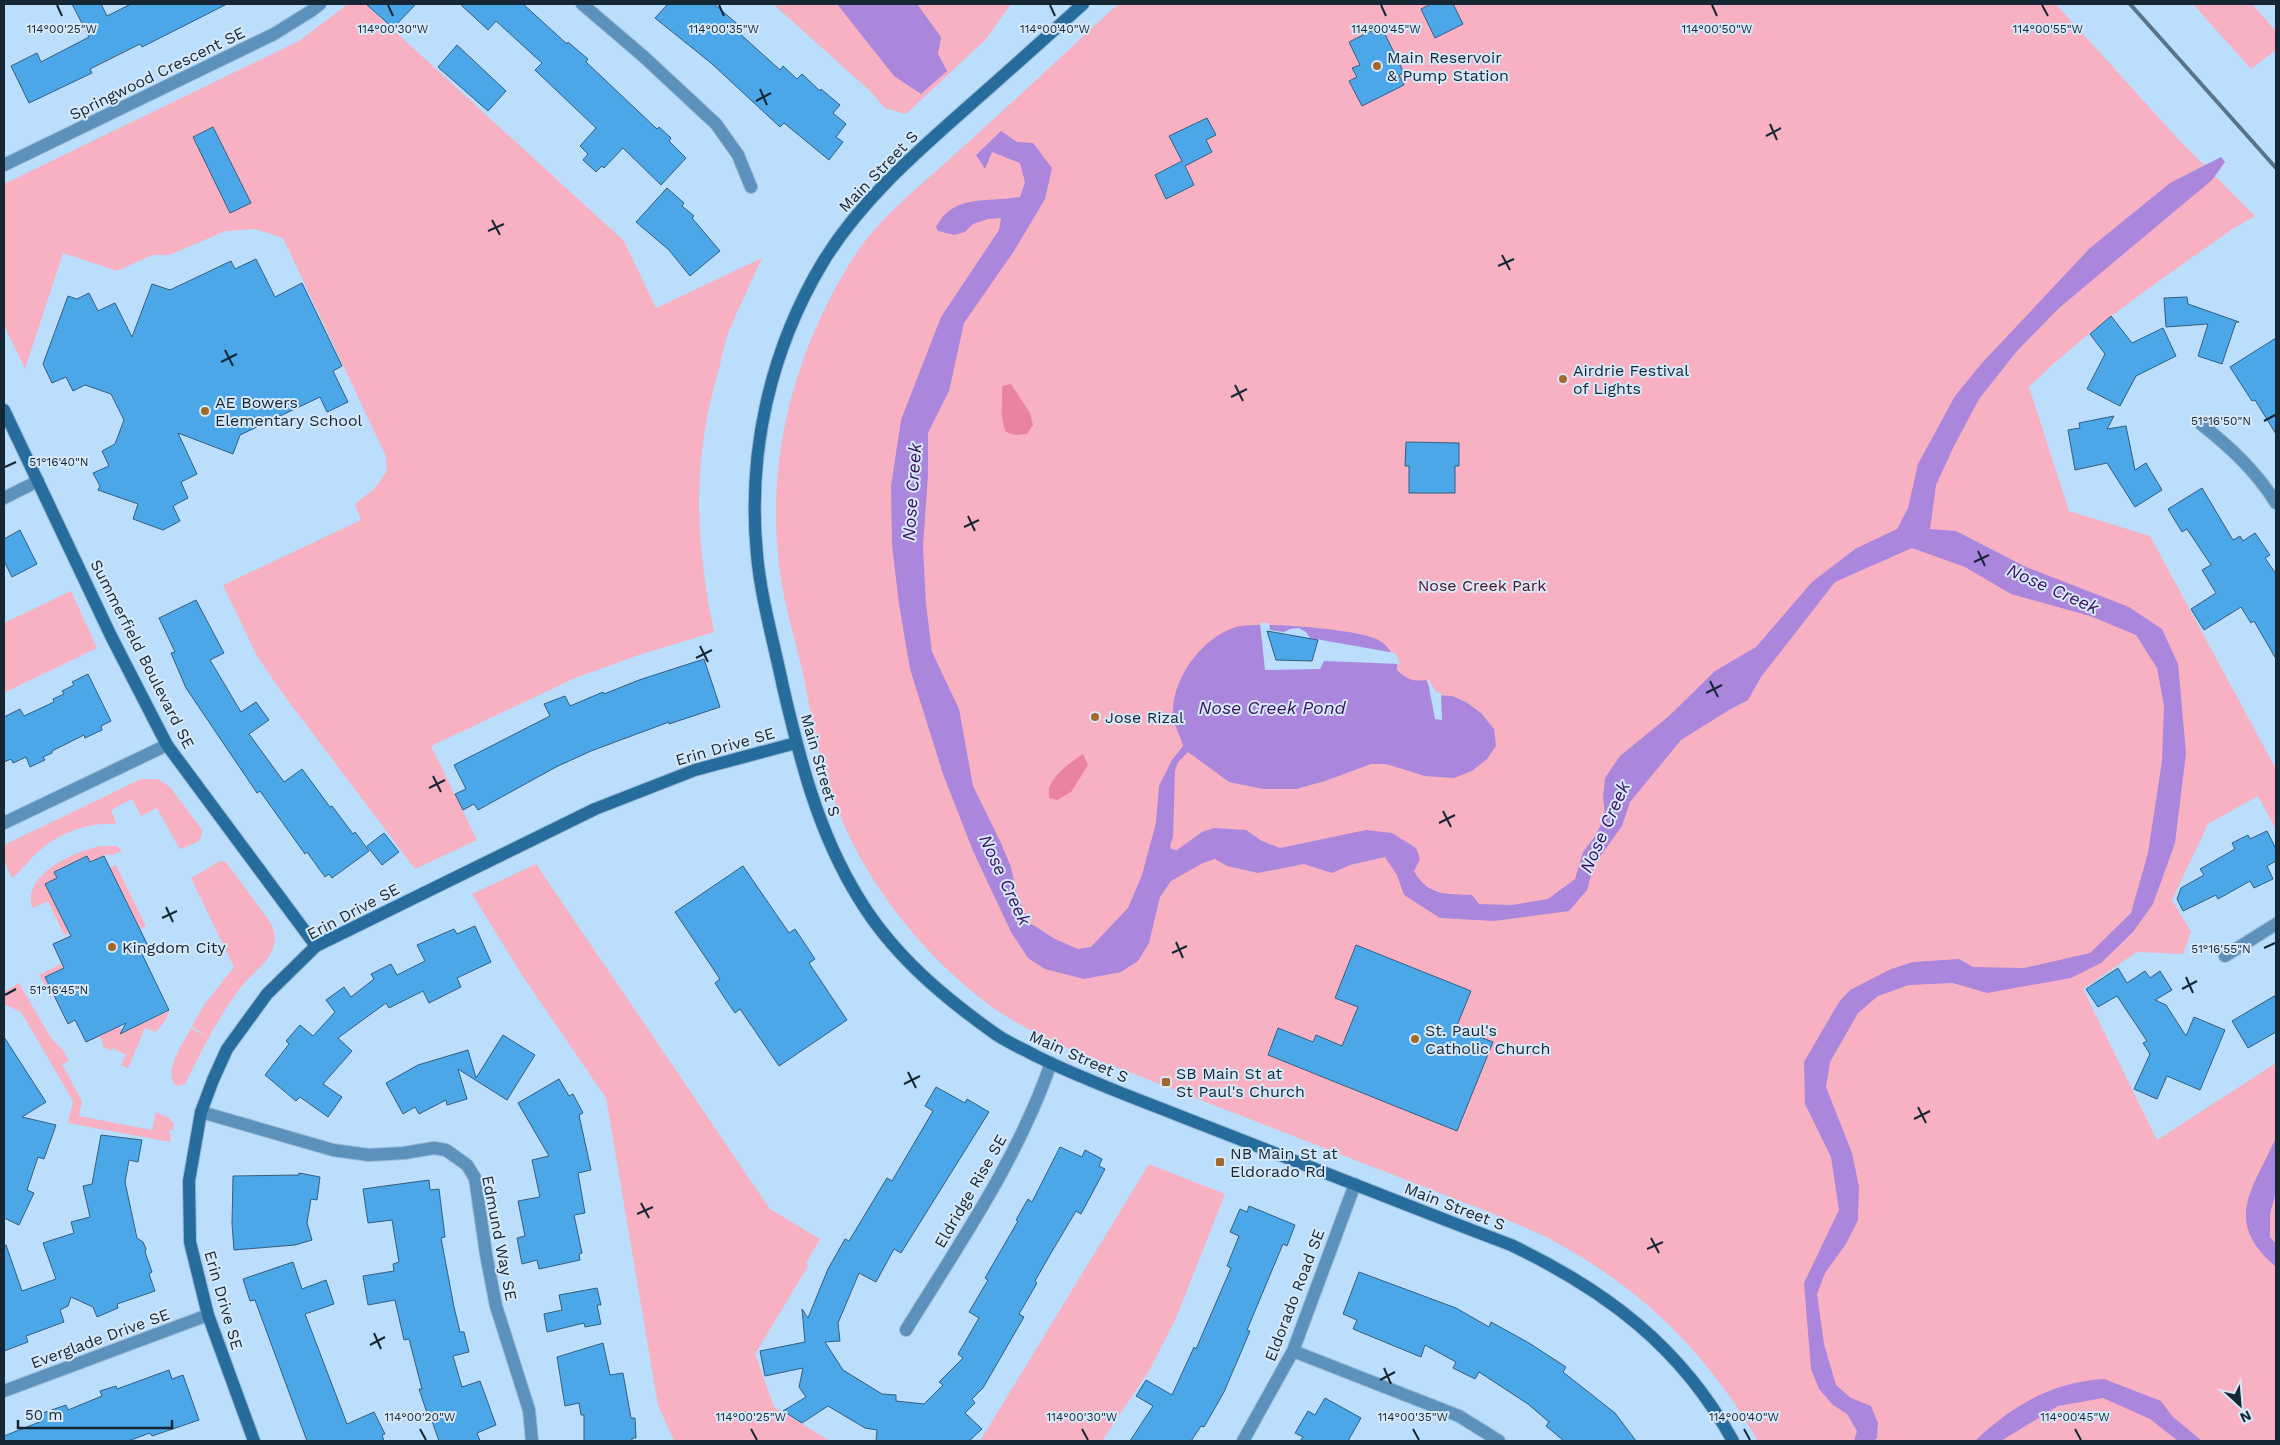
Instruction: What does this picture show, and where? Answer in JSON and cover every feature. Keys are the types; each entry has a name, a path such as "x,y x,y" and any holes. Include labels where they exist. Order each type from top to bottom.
{"main road":[{"name":"Main Street S","path":"1083,4 904,164 856,214 823,263 793,321 775,368 761,425 754,485 757,555 763,593 796,743 805,778 823,831 858,898 893,945 936,989 1001,1039 1051,1063 1511,1246 1557,1267 1608,1300 1648,1332 1704,1395 1733,1441"},
{"name":"Summerfield Boulevard SE","path":"4,410 112,636 167,745 316,946"},
{"name":"Erin Drive SE","path":"254,1441 208,1315 190,1242 189,1181 201,1112 227,1049 267,994 316,946 510,850 626,795 696,770 796,743"}],"street":[{"name":"Springwood Crescent SE","path":"4,164 274,34 320,4"},
{"path":"582,4 643,56 716,124 738,155 751,187"},
{"path":"2201,424 2229,446 2251,468 2276,503"},
{"path":"4,498 38,481"},
{"path":"4,823 167,745"},
{"path":"2225,956 2276,924"},
{"name":"Eldridge Rise SE","path":"906,1330 1007,1165 1036,1106 1051,1063"},
{"name":"Edmund Way SE","path":"201,1112 333,1150 369,1155 404,1154 434,1148 446,1150 467,1164 475,1178 496,1306 529,1410 532,1441"},
{"name":"Eldorado Road SE","path":"1243,1441 1293,1351 1354,1184"},
{"name":"Everglade Drive SE","path":"4,1391 208,1315"},
{"path":"1293,1351 1459,1416 1499,1441"}],"green space":[{"path":"348,4 365,4 624,241 656,308 762,258 727,336 704,438 700,470 700,533 703,565 714,632 636,656 575,678 431,746 477,840 415,869 283,694 257,656 223,585 361,520 355,504 374,489 387,471 385,454 283,238 255,229 226,231 169,255 152,255 117,271 63,253 25,369 4,325 4,184 299,41"},
{"path":"773,4 1011,4 985,40 906,114 885,108 869,90"},
{"name":"Nose Creek Park","path":"1118,4 2056,4 2178,139 2255,216 2234,228 2128,303 2077,343 2029,387 2069,511 2150,536 2276,769 2276,830 2258,796 2208,824 2172,900 2191,932 2183,954 2137,952 2083,989 2157,1140 2276,1063 2276,1441 1758,1441 1718,1381 1673,1329 1620,1283 1591,1263 1551,1240 1494,1214 1049,1041 984,1001 957,979 909,929 869,872 852,842 826,777 819,749 784,596 776,531 781,451 788,412 799,373 813,335 830,298 860,247 912,192"},
{"path":"2193,4 2252,4 2276,31 2276,50 2251,69"},
{"path":"71,591 97,648 4,693 4,623"},
{"path":"141,779 158,779 170,787 203,831 199,841 182,849 179,848 157,808 141,816 132,799 111,810 116,822 115,824 83,827 53,840 12,878 4,864 4,845"},
{"path":"101,846 117,846 122,851 112,855 107,854 90,862 87,856 55,872 57,878 46,884 69,933 64,935 48,901 32,908 31,896 35,885 53,866 78,853"},
{"path":"220,861 226,862 268,919 272,926 275,940 267,959 241,987 225,1010 185,1084 177,1086 171,1073 175,1057 191,1028 207,1037 192,1026 204,1005 234,967 191,878"},
{"path":"536,864 770,1209 820,1239 806,1263 808,1266 755,1354 774,1407 830,1441 674,1441 658,1405 606,1098 524,978 472,894"},
{"path":"116,865 146,926 140,930 109,868"},
{"path":"61,964 63,969 45,977 54,999 39,975"},
{"path":"19,983 51,1038 63,1050 69,1061 62,1064 82,1101 79,1116 152,1130 156,1112 169,1118 174,1124 173,1130 169,1130 171,1135 170,1142 68,1123 73,1101 21,1012 4,1004 4,992"},
{"path":"169,1011 166,1019 156,1032 145,1028 128,1068 121,1065 126,1055 113,1048 111,1051 102,1046 100,1037 87,1042 119,1026 123,1033"},
{"path":"1149,1164 1225,1194 1176,1318 1150,1369 1102,1441 980,1441"}],"shaded area":[{"path":"1011,384 1030,413 1033,425 1027,434 1015,435 1006,432 1004,426 1002,386"},
{"path":"1083,754 1088,765 1071,792 1057,800 1049,798 1049,787 1056,776"}],"water":[{"path":"837,4 917,4 941,37 938,54 947,71 921,94 894,76"},
{"path":"1001,131 1017,142 1033,143 1052,168 1045,199 1014,251 964,323 949,391 928,433 928,475 923,547 926,604 932,652 959,709 973,786 1011,867 1017,896 1030,923 1055,939 1078,949 1091,947 1128,908 1142,875 1156,823 1159,786 1172,760 1183,746 1175,724 1173,710 1179,684 1185,671 1212,639 1236,627 1247,625 1309,627 1353,633 1380,641 1397,660 1397,670 1404,676 1418,681 1426,680 1434,695 1452,696 1466,702 1481,713 1494,729 1496,746 1487,759 1472,771 1454,778 1425,776 1386,764 1371,764 1325,781 1296,789 1263,789 1229,782 1188,752 1178,762 1175,771 1171,849 1177,850 1202,832 1214,828 1246,830 1262,841 1280,848 1366,830 1392,833 1416,848 1420,859 1414,871 1425,885 1438,892 1472,895 1479,904 1512,905 1548,899 1575,879 1583,852 1596,835 1605,816 1603,797 1605,778 1620,756 1669,716 1715,671 1756,647 1812,582 1855,549 1897,529 1908,508 1918,464 1955,396 1982,363 2090,248 2170,183 2221,157 2225,162 2212,180 2059,308 2017,351 1979,399 1936,485 1930,529 1956,531 2026,567 2129,607 2162,629 2178,664 2186,753 2175,843 2153,904 2133,932 2101,963 2071,978 1987,993 1953,983 1909,985 1878,996 1858,1013 1830,1062 1826,1087 1852,1153 1859,1187 1858,1220 1846,1244 1825,1273 1817,1294 1824,1344 1836,1385 1851,1398 1871,1406 1878,1423 1877,1438 1873,1441 1854,1441 1857,1431 1847,1414 1833,1405 1819,1389 1811,1369 1804,1283 1839,1210 1831,1157 1805,1104 1804,1062 1839,1002 1850,990 1891,969 1913,962 1959,959 1973,967 2024,968 2090,953 2131,913 2148,853 2162,761 2164,706 2157,668 2136,635 2090,616 2011,594 1965,567 1912,548 1835,582 1761,677 1748,700 1681,740 1630,802 1622,826 1594,865 1587,890 1569,911 1494,921 1440,918 1404,895 1397,875 1385,857 1350,865 1332,873 1304,864 1258,873 1227,866 1215,859 1203,863 1171,881 1160,897 1149,943 1138,961 1121,972 1084,979 1045,969 1028,958 1011,932 973,851 943,774 910,669 899,604 892,545 891,486 901,420 941,317 999,230 1001,218 988,219 973,224 965,232 954,235 938,231 936,227 943,216 962,204 1020,197 1025,182 1020,163 992,152 985,169 976,155"},
{"path":"2276,1137 2276,1192 2270,1214 2270,1237 2276,1244 2276,1267 2259,1250 2250,1234 2246,1219 2247,1204 2252,1189"},
{"path":"2104,1379 2161,1401 2172,1416 2202,1441 2178,1441 2150,1419 2103,1398 2058,1406 2001,1441 1975,1441 2003,1417 2034,1398 2067,1385"}],"pier":[{"path":"1260,623 1269,623 1270,630 1284,632 1299,628 1306,632 1310,638 1395,653 1400,664 1324,661 1320,669 1265,670"},
{"path":"1427,677 1436,692 1441,693 1442,720 1435,719"}],"building":[{"path":"72,4 101,4 107,16 131,4 227,4 142,47 140,44 90,69 92,73 29,103 11,66 37,53 41,62 89,37"},
{"path":"366,4 416,4 393,28"},
{"path":"460,4 523,4 567,44 568,42 588,59 586,62 657,129 659,127 671,138 669,141 686,158 661,185 623,148 604,168 602,166 596,172 583,160 588,154 580,146 596,128 535,70 542,63 496,21 488,30"},
{"path":"668,4 714,4 742,28 738,32 780,70 783,66 797,79 802,74 820,91 821,89 840,105 833,113 846,124 836,137 843,142 829,160 784,123 780,127 711,63 655,18"},
{"path":"1431,4 1453,4 1463,24 1435,38 1421,9"},
{"name":"Main Reservoir & Pump Station","path":"1381,26 1404,73 1399,75 1404,85 1362,106 1349,81 1357,77 1352,68 1360,65 1349,42"},
{"path":"457,45 506,91 488,111 438,67"},
{"path":"1207,118 1216,135 1206,140 1212,152 1185,166 1194,185 1166,199 1155,175 1182,161 1169,136"},
{"path":"213,127 251,203 230,213 193,137"},
{"path":"667,188 684,203 682,206 694,216 692,218 720,251 690,276 669,250 636,222"},
{"path":"256,259 275,297 302,283 342,366 333,371 348,402 327,412 320,397 240,435 233,454 178,433 197,474 181,482 188,498 173,506 180,521 163,530 133,519 138,504 98,490 100,486 93,473 109,466 102,451 115,444 124,420 111,394 85,385 73,391 66,377 52,383 43,364 68,296 77,299 89,293 98,311 115,303 132,337 152,284 170,290 231,261 235,269"},
{"path":"2187,297 2188,304 2239,322 2236,322 2222,364 2198,356 2208,324 2166,327 2164,298"},
{"path":"2111,316 2132,343 2163,328 2176,356 2136,376 2120,406 2087,389 2105,354 2090,334"},
{"path":"2276,338 2276,434 2255,400 2252,401 2230,367"},
{"path":"2114,416 2107,429 2126,426 2135,470 2146,463 2162,490 2135,507 2107,463 2075,470 2068,430 2080,428 2079,423"},
{"path":"1406,442 1459,443 1459,466 1455,466 1455,493 1409,493 1409,466 1405,466"},
{"path":"2202,488 2233,540 2240,536 2243,541 2255,533 2270,555 2265,558 2276,574 2276,659 2254,621 2251,623 2241,607 2204,630 2191,609 2216,593 2202,570 2211,565 2187,529 2182,532 2168,509"},
{"path":"20,530 37,564 12,577 4,561 4,539"},
{"path":"196,600 224,653 210,660 241,712 256,702 269,720 249,734 284,782 302,769 330,807 332,806 353,834 355,832 369,851 332,878 329,874 325,877 307,852 305,854 260,791 257,793 186,688 171,653 175,652 159,618"},
{"path":"1267,631 1318,640 1312,661 1276,660"},
{"path":"704,659 720,707 669,724 669,722 591,751 556,767 478,810 474,804 463,810 455,794 466,789 454,765 550,716 544,704 565,696 570,706 603,692 604,694 639,680"},
{"path":"88,674 111,721 101,726 102,730 85,738 84,735 52,751 52,753 43,757 45,760 30,767 26,757 13,763 11,759 4,762 4,717 20,709 24,716 54,702 53,699 64,694 62,691 74,685 72,682"},
{"path":"2267,831 2276,849 2276,861 2267,866 2273,879 2254,888 2250,881 2218,899 2216,895 2183,911 2177,899 2181,888 2204,875 2200,869 2235,849 2232,843 2248,835 2250,839"},
{"path":"384,833 399,852 382,865 367,846"},
{"name":"Kingdom City","path":"87,856 90,862 104,856 150,950 142,954 169,1010 120,1034 126,1023 86,1042 75,1020 68,1024 45,977 64,968 53,944 71,936 45,884 57,878 54,872"},
{"path":"743,866 789,933 795,929 815,959 809,963 847,1020 779,1066 740,1009 735,1013 724,997 715,983 720,979 675,912"},
{"path":"475,926 491,962 457,978 461,987 429,1003 423,991 389,1008 386,1003 338,1038 352,1051 323,1084 342,1097 328,1117 300,1097 296,1101 265,1075 289,1044 286,1041 300,1025 313,1036 335,1012 326,1000 344,987 351,997 374,979 371,974 391,964 397,975 425,961 417,945 454,929 457,934"},
{"name":"St. Paul's Catholic Church","path":"1356,945 1471,991 1456,1028 1493,1042 1457,1131 1268,1055 1278,1028 1313,1042 1316,1035 1342,1046 1358,1007 1335,998"},
{"path":"2118,968 2127,983 2145,971 2150,978 2160,971 2172,990 2155,1000 2166,1005 2186,1036 2194,1017 2225,1030 2200,1090 2167,1076 2157,1099 2134,1089 2150,1054 2143,1043 2147,1041 2117,996 2098,1007 2086,989"},
{"path":"2276,995 2276,1032 2248,1048 2232,1021"},
{"path":"503,1035 535,1055 507,1100 458,1069 467,1099 447,1105 446,1100 419,1114 415,1107 403,1114 386,1083 418,1065 468,1050 476,1078"},
{"path":"4,1037 46,1102 22,1117 56,1125 44,1159 38,1157 27,1190 34,1193 19,1225 4,1218"},
{"path":"559,1079 569,1096 573,1094 583,1113 579,1115 591,1170 578,1173 585,1213 574,1215 582,1253 579,1254 580,1260 539,1269 537,1260 522,1264 517,1238 525,1236 518,1201 540,1197 532,1160 549,1156 518,1103"},
{"path":"936,1087 965,1103 967,1099 989,1112 901,1253 894,1249 876,1282 859,1273 838,1323 840,1341 825,1342 843,1370 882,1394 896,1395 896,1401 924,1404 943,1385 939,1382 963,1358 958,1354 979,1318 969,1312 988,1280 985,1278 1018,1221 1016,1220 1028,1199 1032,1202 1060,1147 1082,1157 1085,1150 1102,1159 1099,1166 1105,1169 1081,1214 1076,1211 1051,1253 1035,1281 1037,1283 1019,1314 1024,1317 983,1388 972,1399 975,1403 965,1413 982,1429 969,1441 876,1441 877,1430 865,1428 828,1406 802,1423 783,1411 806,1397 799,1387 803,1368 765,1376 760,1351 805,1342 802,1309 808,1318 828,1269 845,1239 849,1241 887,1178 892,1181 933,1111 925,1106"},
{"path":"101,1135 142,1140 138,1162 129,1160 125,1182 137,1238 143,1242 146,1249 145,1252 152,1272 149,1274 155,1291 117,1304 118,1308 97,1317 93,1307 71,1297 68,1306 60,1310 64,1322 26,1336 28,1342 4,1351 4,1246 6,1245 22,1291 56,1279 43,1243 74,1233 71,1222 90,1217 83,1186 92,1184"},
{"path":"299,1173 320,1177 317,1200 311,1199 307,1223 312,1240 295,1245 234,1250 232,1224 233,1176 299,1175"},
{"path":"429,1180 430,1190 439,1189 445,1237 441,1238 460,1332 464,1332 469,1352 453,1356 462,1387 480,1381 496,1425 477,1433 480,1441 439,1441 432,1421 430,1422 419,1389 422,1389 409,1339 404,1340 395,1300 368,1305 363,1276 394,1271 393,1264 399,1262 392,1220 368,1223 363,1189"},
{"path":"1249,1206 1295,1225 1287,1246 1283,1244 1247,1330 1250,1331 1224,1392 1204,1427 1201,1426 1191,1441 1130,1441 1153,1406 1136,1396 1146,1380 1172,1395 1194,1347 1196,1349 1231,1268 1227,1266 1239,1236 1230,1232 1240,1209 1247,1212"},
{"path":"293,1262 302,1289 326,1280 334,1304 305,1314 347,1424 374,1412 385,1434 382,1435 384,1441 307,1441 255,1300 250,1301 243,1279"},
{"path":"1359,1272 1456,1308 1489,1327 1491,1322 1529,1343 1566,1367 1563,1372 1615,1413 1636,1441 1564,1441 1546,1426 1549,1422 1528,1404 1479,1372 1475,1379 1453,1368 1456,1362 1425,1345 1421,1357 1353,1329 1357,1320 1343,1314"},
{"path":"597,1288 601,1305 597,1305 601,1324 585,1327 584,1323 547,1332 544,1314 562,1310 559,1295"},
{"path":"603,1343 610,1375 623,1373 631,1418 635,1418 636,1438 632,1438 632,1441 584,1441 584,1415 581,1415 579,1403 565,1406 557,1357"},
{"path":"169,1370 172,1379 183,1375 199,1420 152,1436 150,1433 128,1441 4,1441 4,1436 42,1421 40,1414 66,1405 68,1410 102,1396 100,1391 116,1386 117,1389"},
{"path":"1325,1398 1361,1418 1348,1441 1300,1441 1303,1437 1295,1433 1308,1411 1315,1415"}],"railway":[{"path":"2130,4 2276,168"}],"place":[{"name":"Main Reservoir & Pump Station","path":"1377,66"},
{"name":"Airdrie Festival of Lights","path":"1563,379"},
{"name":"AE Bowers Elementary School","path":"205,411"},
{"name":"Jose Rizal","path":"1095,717"},
{"name":"Kingdom City","path":"112,947"},
{"name":"St. Paul's Catholic Church","path":"1415,1039"},
{"name":"SB Main St at St Paul's Church","path":"1166,1082"},
{"name":"NB Main St at Eldorado Rd","path":"1220,1162"}],"water label":[{"name":"Nose Creek","path":"912,492"},
{"name":"Nose Creek","path":"2053,589"},
{"name":"Nose Creek Pond","path":"1272,708"},
{"name":"Nose Creek","path":"1605,827"},
{"name":"Nose Creek","path":"1005,880"}]}
